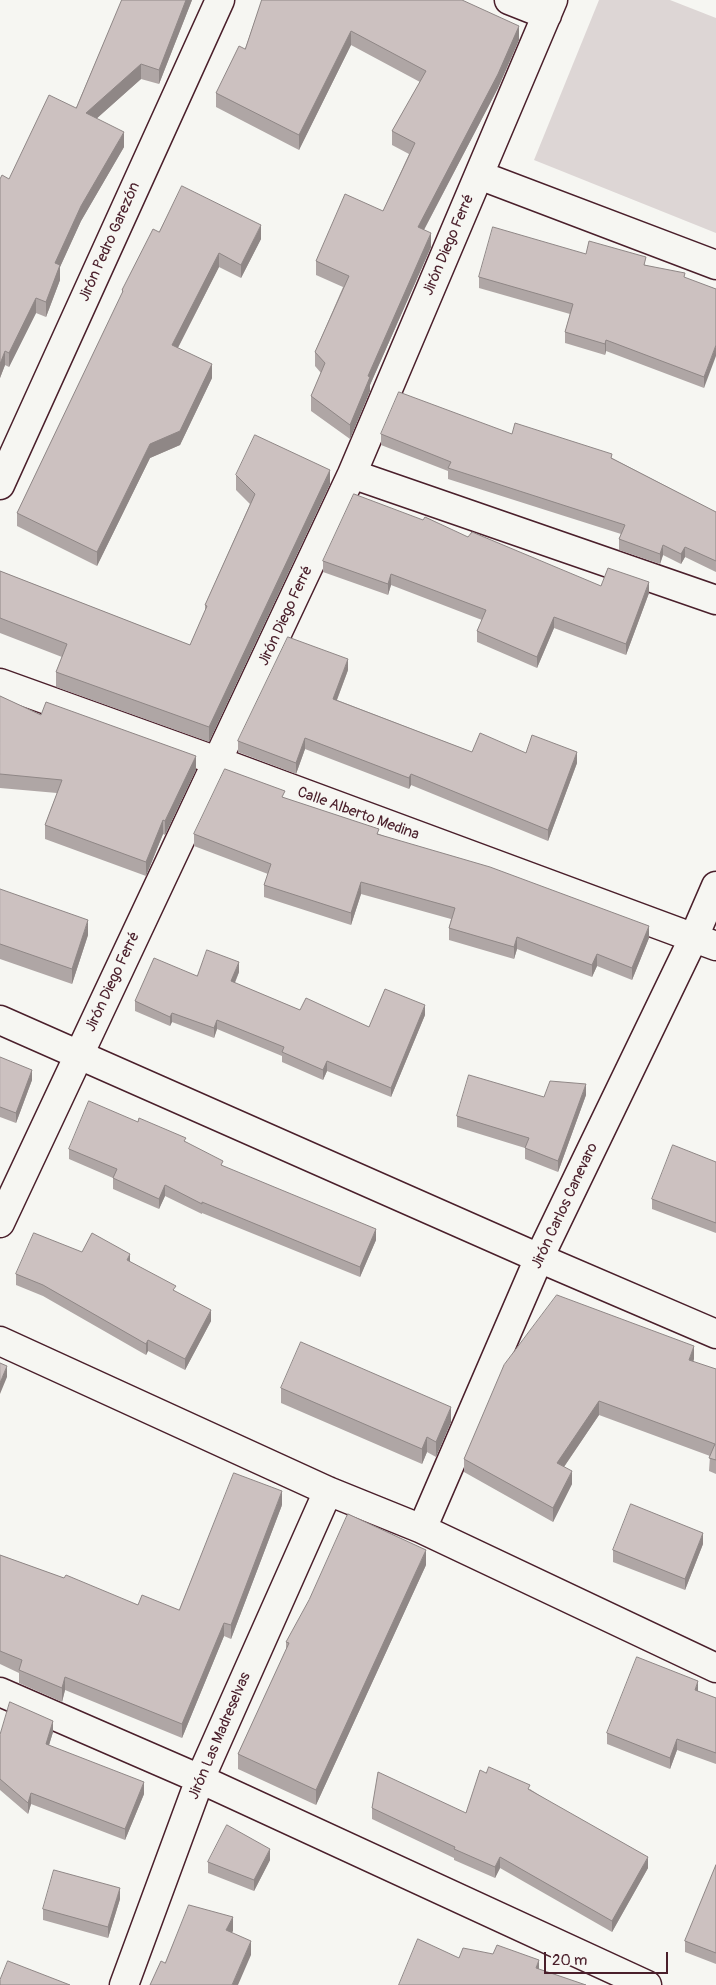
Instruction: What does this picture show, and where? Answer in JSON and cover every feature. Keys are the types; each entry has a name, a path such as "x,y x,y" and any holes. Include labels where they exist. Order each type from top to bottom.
{"street":[{"name":"Jirón Pedro Garezón","path":"0,485 220,0"},
{"path":"509,0 550,8"},
{"name":"Jirón Diego Ferré","path":"0,1223 352,474 550,8"},
{"path":"478,175 716,265"},
{"path":"352,474 716,600"},
{"name":"Calle Alberto Medina","path":"0,683 218,761 705,942"},
{"name":"Jirón Carlos Canevaro","path":"422,1529 539,1258 705,942 716,886"},
{"path":"0,1020 716,1334"},
{"path":"0,1342 328,1491 422,1529 716,1668"},
{"name":"Jirón Las Madreselvas","path":"124,1985 200,1779 328,1491"},
{"path":"0,1692 200,1779 647,1985"}],"shaded area":[{"path":"599,0 670,0 716,18 716,233 534,160"}],"building":[{"path":"122,0 186,0 159,70 141,64 86,113 124,132 81,206 55,263 60,265 46,302 36,298 9,353 5,351 0,364 0,179 2,175 9,179 49,95 76,108"},
{"path":"262,0 462,0 519,26 498,74 418,227 431,233 368,376 370,377 350,425 311,396 325,363 315,352 349,276 316,261 345,194 383,211 415,143 392,131 426,71 351,31 299,135 216,93 239,46 245,49"},
{"path":"182,186 261,225 241,265 219,253 172,345 212,364 180,431 150,444 97,552 17,513 122,290 153,229 159,232"},
{"path":"493,227 586,254 589,241 646,257 644,265 685,273 684,277 716,289 716,345 704,377 606,340 605,344 565,332 573,304 479,277"},
{"path":"399,392 512,434 515,423 612,454 611,458 716,512 716,561 685,547 681,554 663,545 660,554 619,539 625,525 448,468 451,462 381,434"},
{"path":"255,435 330,470 209,727 56,672 67,644 0,618 0,571 190,645 207,606 205,605 255,494 236,475"},
{"path":"354,494 423,520 425,517 468,537 472,532 601,586 608,568 649,582 626,644 554,617 537,657 477,631 486,610 391,574 388,584 323,561"},
{"path":"288,637 348,659 333,699 472,752 480,733 526,753 532,735 577,752 548,830 411,774 409,778 305,738 296,763 238,741"},
{"path":"0,696 41,715 46,702 196,756 165,821 163,820 146,862 45,825 62,780 0,774"},
{"path":"225,769 285,791 282,797 379,829 377,834 490,867 649,926 632,968 597,954 592,965 517,937 514,947 449,928 455,908 361,882 351,913 264,885 271,864 194,834"},
{"path":"0,889 88,920 72,969 0,944"},
{"path":"207,950 239,962 231,981 300,1010 306,998 369,1027 385,989 425,1005 391,1088 327,1061 323,1070 282,1052 284,1047 217,1020 214,1028 172,1013 170,1017 135,1001 154,958 197,976"},
{"path":"0,1057 32,1070 16,1113 0,1107"},
{"path":"469,1075 544,1097 550,1081 586,1084 558,1161 525,1148 529,1138 457,1116"},
{"path":"89,1101 138,1122 139,1118 186,1138 184,1141 223,1161 221,1165 376,1229 360,1267 202,1202 202,1204 165,1185 159,1199 113,1178 117,1169 69,1149"},
{"path":"673,1145 716,1162 716,1223 652,1199"},
{"path":"34,1233 82,1252 92,1233 130,1254 127,1260 176,1286 173,1290 211,1310 185,1359 148,1340 146,1344 43,1285 16,1274"},
{"path":"557,1295 694,1346 689,1360 716,1369 716,1460 709,1458 715,1444 599,1401 557,1463 572,1471 553,1508 464,1459 504,1365"},
{"path":"301,1342 451,1407 436,1442 427,1437 422,1449 281,1388"},
{"path":"0,1363 7,1366 0,1383"},
{"path":"234,1473 282,1491 231,1625 224,1623 182,1724 65,1677 62,1688 19,1670 22,1660 0,1651 0,1555 64,1578 66,1575 138,1605 142,1595 179,1610"},
{"path":"631,1504 703,1533 685,1579 613,1550"},
{"path":"348,1514 426,1550 316,1790 238,1754 289,1643 286,1642 309,1600"},
{"path":"637,1657 698,1681 695,1690 716,1698 716,1753 677,1739 670,1758 607,1733"},
{"path":"10,1702 53,1721 46,1744 144,1782 125,1829 31,1793 28,1803 0,1779 0,1735"},
{"path":"489,1767 530,1785 528,1789 648,1857 612,1921 500,1857 495,1867 454,1849 455,1847 372,1808 378,1772 466,1813 480,1770 486,1773"},
{"path":"227,1825 270,1849 254,1880 208,1862"},
{"path":"716,1865 716,1953 685,1941"},
{"path":"54,1870 120,1888 108,1927 43,1909"},
{"path":"189,1905 233,1917 226,1930 251,1941 232,1985 150,1985 161,1961 165,1963"},
{"path":"418,1939 459,1958 463,1948 493,1954 497,1945 539,1960 536,1968 586,1985 399,1985"},
{"path":"8,1961 70,1985 0,1985 0,1980"}]}
